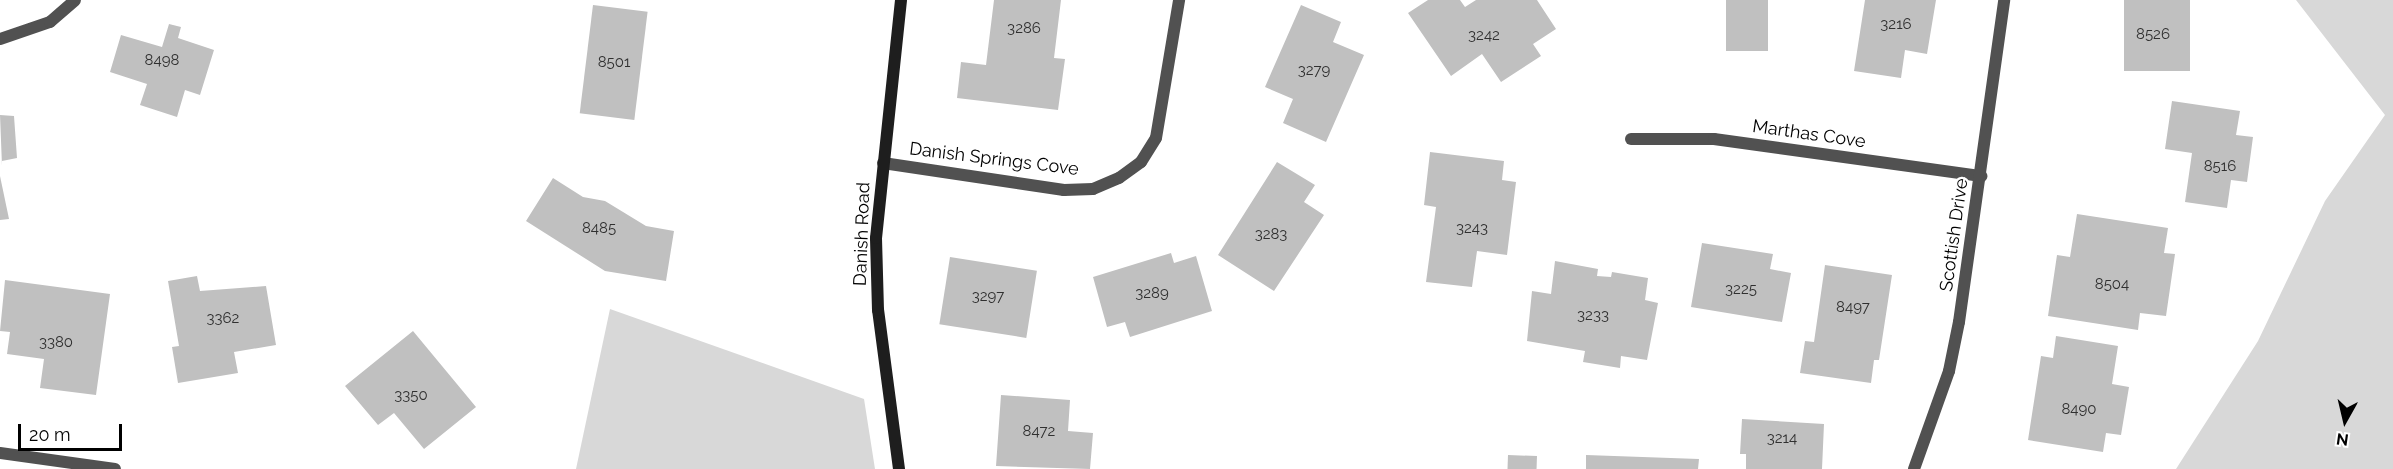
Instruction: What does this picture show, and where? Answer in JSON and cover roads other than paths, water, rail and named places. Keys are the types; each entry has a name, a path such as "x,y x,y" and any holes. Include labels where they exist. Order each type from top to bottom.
{"street":[{"path":"0,39 51,22 75,0"},
{"name":"Danish Road","path":"899,469 878,310 876,238 901,0"},
{"name":"Danish Springs Cove","path":"883,163 1064,190 1093,189 1119,178 1141,162 1156,138 1179,0"},
{"name":"Scottish Drive","path":"1914,469 1949,371 1981,176 2004,0"},
{"name":"Marthas Cove","path":"1630,139 1714,139 1981,176"},
{"path":"0,453 115,469"}]}
